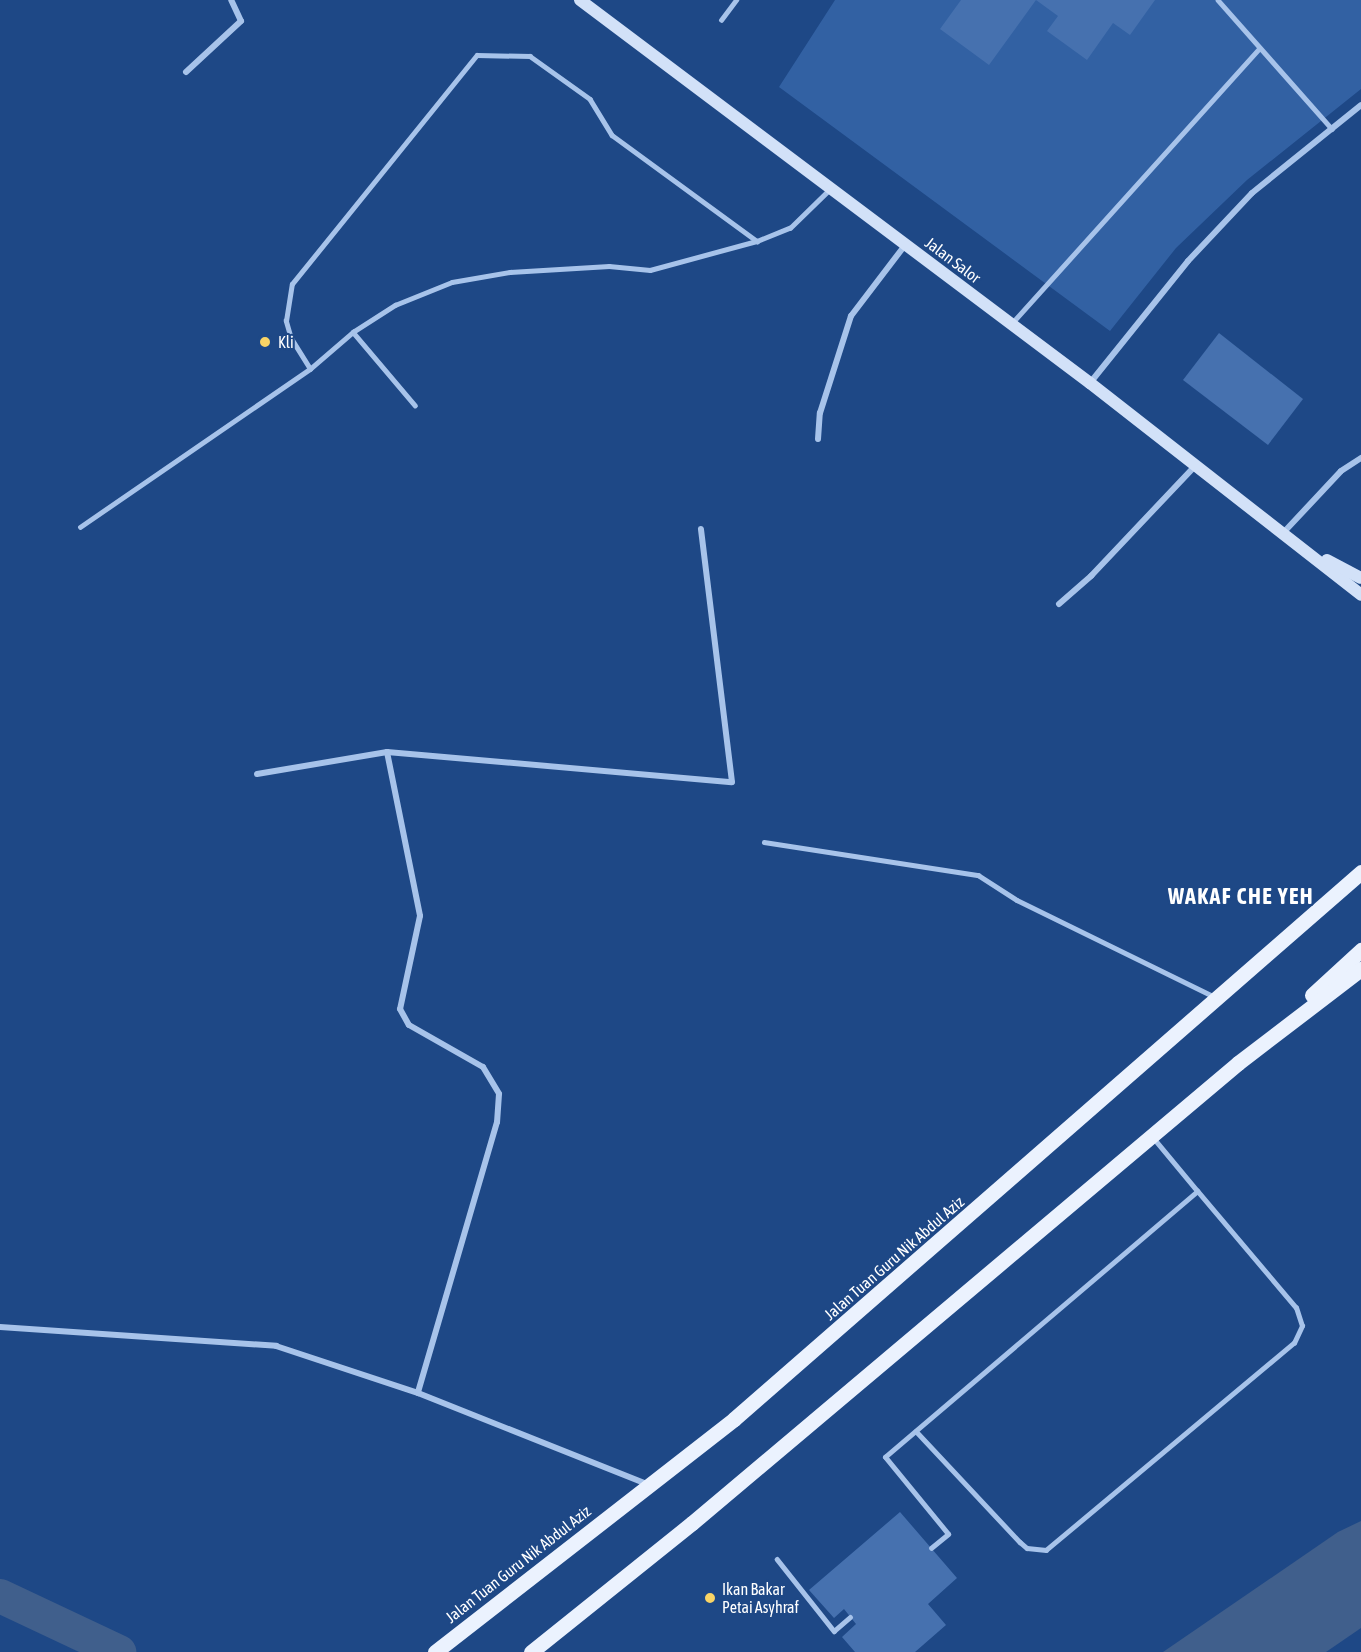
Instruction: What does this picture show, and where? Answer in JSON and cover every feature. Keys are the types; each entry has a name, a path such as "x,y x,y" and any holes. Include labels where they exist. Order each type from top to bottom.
{"main road":[{"name":"Jalan Salor","path":"579,0 1090,383 1305,548 1361,595"},
{"name":"Jalan Salor","path":"1305,548 1361,578"},
{"path":"1331,896 1361,863"},
{"name":"Jalan Tuan Guru Nik Abdul Aziz","path":"435,1652 742,1412 1361,872"},
{"path":"531,1652 692,1523 1238,1063 1361,950"},
{"path":"1238,1063 1361,969"}],"street":[{"path":"186,72 241,21 231,0"},
{"path":"1090,383 1188,261 1252,193 1361,105"},
{"path":"818,439 820,413 851,316 905,245"},
{"path":"1284,532 1341,471 1361,458"},
{"path":"1059,604 1090,576 1196,465"},
{"path":"257,774 387,752 732,782 701,529"},
{"path":"387,752 420,916 400,1009 409,1024 483,1067 499,1094 497,1122 418,1393"},
{"path":"0,1327 276,1346 418,1393 649,1485"}],"lane":[{"path":"721,20 736,0"},
{"path":"1218,0 1332,129"},
{"path":"1012,324 1260,49"},
{"path":"310,369 291,339 286,321 292,284 477,55 530,56 590,99 612,135 757,241"},
{"path":"80,527 310,369 353,332 395,305 452,282 510,272 609,266 650,270 757,241 790,228 830,188"},
{"path":"353,332 415,405"},
{"path":"764,842 978,875 1017,900 1216,998"},
{"path":"916,1431 1020,1542 1028,1548 1046,1550 1294,1343 1302,1326 1296,1308 1151,1136"},
{"path":"931,1548 948,1534 885,1458 1197,1191"},
{"path":"777,1559 834,1631 850,1617"}],"shaded area":[{"path":"835,0 1361,0 1361,89 1247,180 1176,248 1110,331 779,87"},
{"path":"1361,1521 1361,1628 1326,1652 1163,1652 1338,1532"}],"building":[{"path":"961,0 1036,0 989,65 940,29"},
{"path":"1036,0 1155,0 1130,35 1113,23 1087,60 1047,31 1058,16"},
{"path":"1219,333 1303,399 1268,445 1183,380"},
{"path":"900,1512 957,1578 928,1604 946,1625 915,1652 855,1652 842,1637 856,1624 844,1609 834,1618 809,1590"}],"waterway":[{"path":"0,1596 119,1652"}],"place":[{"name":"Kli","path":"265,342"},
{"name":"Ikan Bakar Petai Asyhraf","path":"710,1598"}],"district":[{"name":"WAKAF CHE YEH","path":"1241,897"}]}
